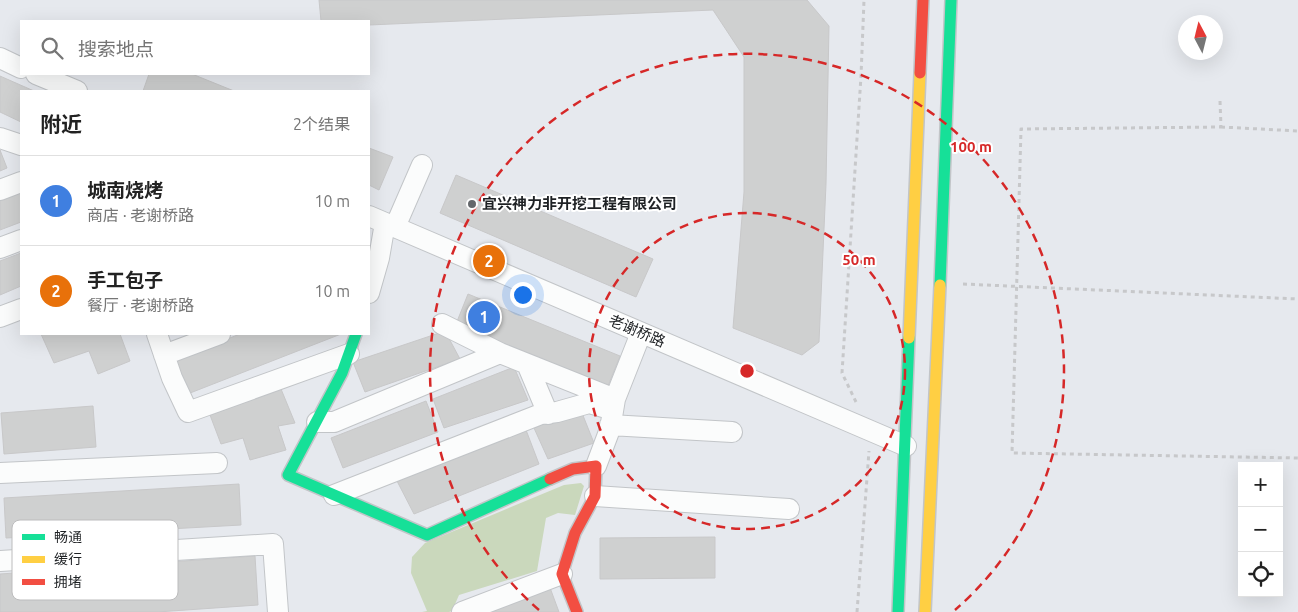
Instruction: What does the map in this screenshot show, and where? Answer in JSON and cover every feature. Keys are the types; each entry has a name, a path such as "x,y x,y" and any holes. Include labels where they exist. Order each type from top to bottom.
{"main road":[{"path":"898,612 923,0"},
{"path":"925,612 937,373 951,0"},
{"path":"356,335 342,372 288,475 427,535 573,469 596,466 595,496 575,533 562,574 577,612"}],"street":[{"path":"0,58 20,68"},
{"path":"38,75 74,90"},
{"path":"0,138 20,145"},
{"path":"370,285 375,244 383,222 422,164"},
{"path":"0,190 20,182"},
{"name":"老谢桥路","path":"383,222 906,446"},
{"path":"0,248 20,240"},
{"path":"3,326 20,310"},
{"path":"442,324 500,353 527,364 607,406"},
{"path":"596,466 607,406 641,333"},
{"path":"157,335 172,378 188,412 349,354"},
{"path":"164,355 217,335"},
{"path":"316,422 334,422 500,353"},
{"path":"527,364 548,414"},
{"path":"334,495 541,414 557,412 589,403 732,432"},
{"path":"0,473 217,463"},
{"path":"595,496 789,509"},
{"path":"178,550 273,544 278,612"},
{"path":"462,612 562,574"}],"path":[{"path":"857,612 870,431 842,373 864,0"},
{"path":"1220,101 1221,127"},
{"path":"1298,131 1221,127 1021,129 1012,453 1298,458"},
{"path":"960,284 1298,299"}],"green space":[{"path":"581,483 584,486 575,515 558,513 546,518 537,571 459,595 452,611 422,612 427,611 411,573 412,557 425,543 564,485"}],"building":[{"path":"319,0 807,0 829,26 826,184 819,342 802,355 733,328 744,192 744,57 713,10 370,25 370,20 321,20"},
{"path":"149,75 194,75 232,90 143,90"},
{"path":"0,76 32,90 20,90 20,122 0,112"},
{"path":"370,148 393,157 379,190 370,186"},
{"path":"0,150 7,168 0,171"},
{"path":"456,175 653,259 636,297 440,213"},
{"path":"20,189 20,222 0,230 0,198"},
{"path":"20,253 20,286 0,295 0,261"},
{"path":"468,294 620,356 608,386 456,324"},
{"path":"445,331 460,359 365,392 353,362"},
{"path":"41,335 120,335 130,361 98,374 89,351 54,363"},
{"path":"237,335 338,335 185,395 171,361"},
{"path":"514,367 528,400 444,428 433,399"},
{"path":"281,389 295,423 278,426 286,450 250,460 243,438 221,444 210,415"},
{"path":"426,401 438,432 343,468 331,438"},
{"path":"93,406 96,447 4,454 1,413"},
{"path":"580,408 594,443 548,459 534,428"},
{"path":"526,430 539,464 414,514 397,481"},
{"path":"239,484 241,525 178,528 178,520 12,520 12,538 6,538 4,498"},
{"path":"715,537 715,578 600,579 600,538"},
{"path":"255,556 258,605 157,612 0,612 0,574 12,573 12,600 178,600 178,561"},
{"path":"549,585 559,612 480,612"}],"traffic: fast":[{"path":"940,285 951,0"},
{"path":"356,335 342,373 288,475 427,535 550,479"},
{"path":"898,612 909,338"}],"traffic: slow":[{"path":"909,338 920,73"},
{"path":"925,612 940,285"}],"traffic: jam":[{"path":"920,73 923,0"},
{"path":"550,479 573,469 596,466 595,496 575,533 562,574 577,612"}],"place":[{"name":"宜兴神力非开挖工程有限公司","path":"472,204"},
{"name":"手工包子","path":"489,261"},
{"name":"城南烧烤","path":"484,317"}]}
